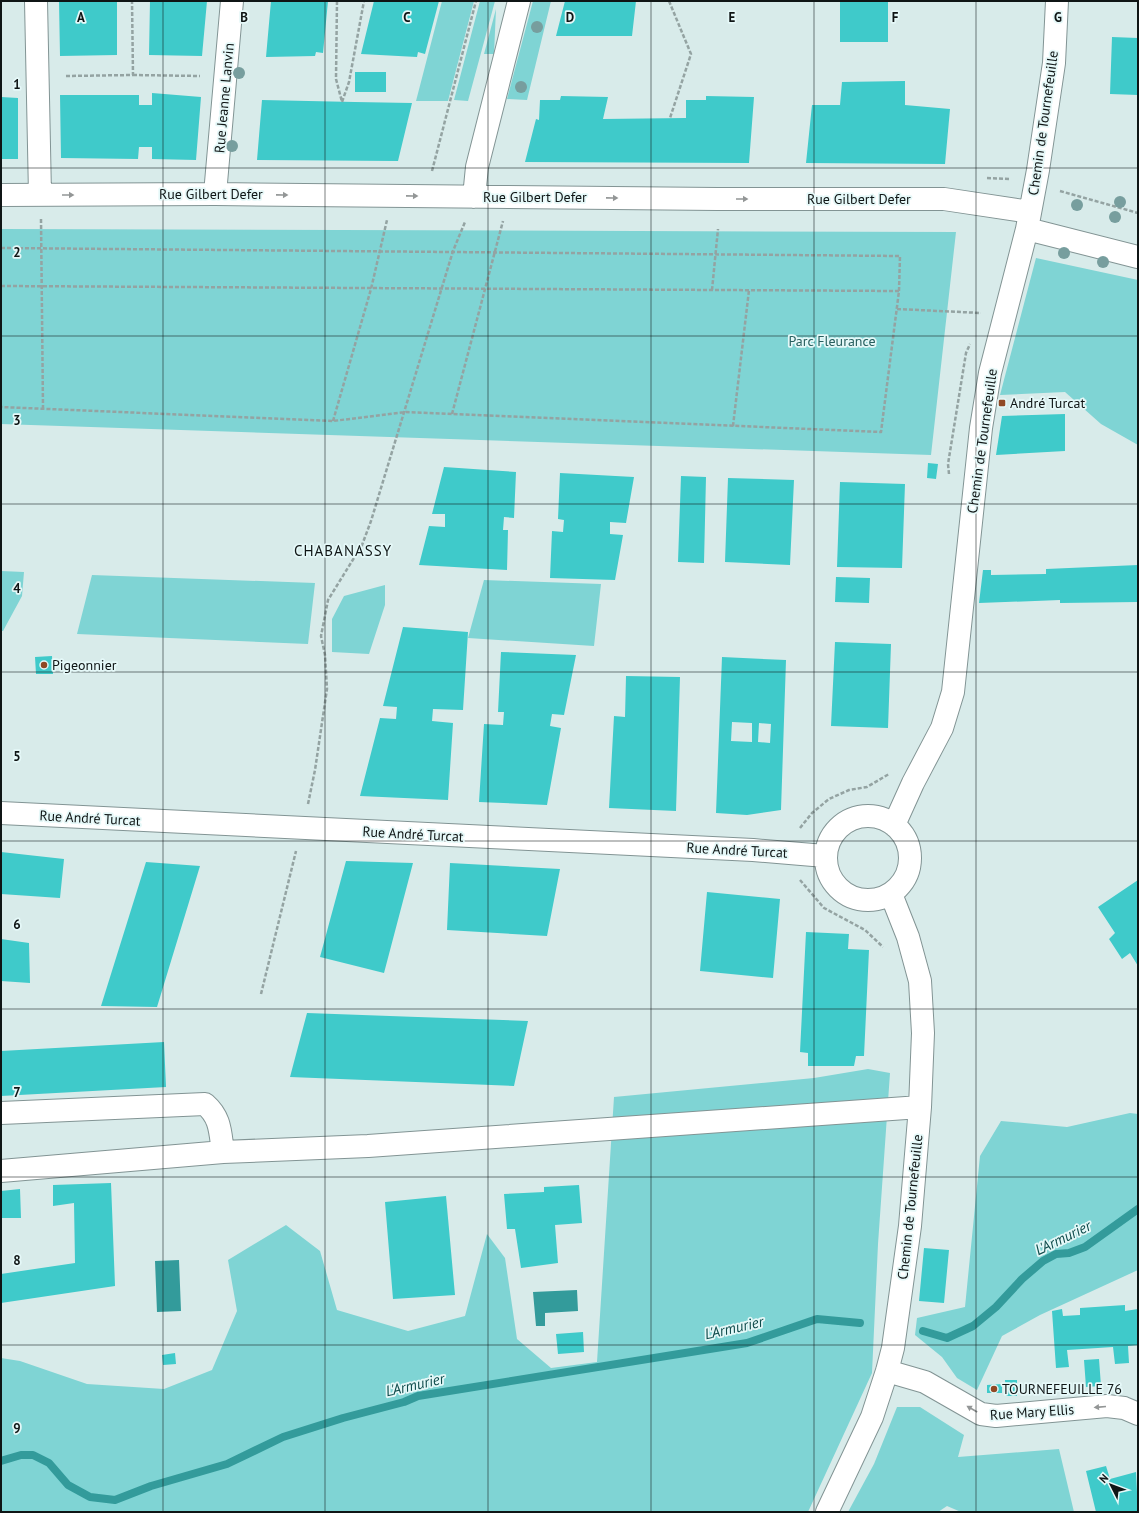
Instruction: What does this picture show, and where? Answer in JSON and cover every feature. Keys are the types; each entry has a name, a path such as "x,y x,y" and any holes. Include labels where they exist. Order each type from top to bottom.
{"street":[{"path":"36,1 40,195"},
{"name":"Rue Jeanne Lanvin","path":"215,194 232,1"},
{"path":"474,197 477,167 519,1"},
{"name":"Chemin de Tournefeuille","path":"894,825 913,783 942,728 953,692 982,420 990,373 1028,220 1040,162 1053,70 1057,1"},
{"name":"Rue Gilbert Defer","path":"1,195 215,194 474,197 944,199 1028,220 1138,257"},
{"name":"Rue André Turcat","path":"1,813 753,850 825,856"},
{"path":"870,816 883,819 894,825 903,835 908,847 910,860 907,873 901,885 891,894 878,899 866,901 853,898 841,891 832,882 827,870 825,856 828,844 835,832 844,823 856,817 870,816"},
{"name":"Chemin de Tournefeuille","path":"827,1512 872,1417 887,1371 893,1348 910,1226 920,1107 923,1033 920,981 908,937 891,894"},
{"path":"1,1113 205,1104 214,1112 219,1122 223,1152"},
{"path":"1,1171 223,1152 376,1146 920,1107"},
{"name":"Rue Mary Ellis","path":"887,1371 925,1382 981,1414 996,1416 1108,1406 1124,1408 1138,1414"}],"path":[{"path":"132,1 133,75"},
{"path":"337,1 336,79 342,102 349,82 364,1"},
{"path":"431,175 476,1"},
{"path":"670,1 691,54 670,118"},
{"path":"66,76 225,76"},
{"path":"1059,191 1138,213"},
{"path":"40,195 43,286 43,408"},
{"path":"334,422 371,289 393,196"},
{"path":"260,994 283,900 303,828 315,770 327,689 325,655 321,636 328,600 362,545 406,412 454,251 474,197"},
{"path":"452,414 509,197"},
{"path":"712,290 718,229"},
{"path":"1,248 900,256 899,291 881,432 406,412 334,422 1,407"},
{"path":"1,286 899,291"},
{"path":"733,426 749,290"},
{"path":"897,309 984,313"}],"green space":[{"path":"442,1 474,1 448,101 416,101"},
{"path":"480,1 495,1 468,101 454,100"},
{"path":"533,1 551,1 527,100 507,99"},
{"path":"496,9 494,54 484,54"},
{"name":"Parc Fleurance","path":"1,229 956,232 931,455 1,424"},
{"path":"1036,258 1138,280 1138,445 1101,424 1065,392 1000,395"},
{"path":"1,571 24,572 22,596 3,631 1,631"},
{"path":"92,575 315,583 308,644 77,634"},
{"path":"484,580 601,584 594,646 468,638"},
{"path":"385,585 385,605 369,654 332,652 332,619 344,596"},
{"path":"868,1069 890,1073 878,1244 872,1373 808,1512 1,1512 1,1358 20,1361 87,1384 164,1389 212,1370 237,1311 228,1260 286,1225 320,1251 337,1310 408,1331 465,1316 487,1234 505,1258 517,1339 551,1368 597,1362 614,1097 814,1078"},
{"path":"1130,1113 1138,1114 1138,1270 1040,1315 1002,1336 977,1390 957,1378 942,1357 915,1335 917,1318 965,1307 980,1156 1001,1121 1067,1127"},
{"path":"897,1407 920,1407 964,1435 958,1457 1059,1449 1074,1512 961,1512 947,1506 938,1512 848,1512 874,1464"}],"shaded area":[{"path":"179,1260 181,1311 157,1312 155,1261"},
{"path":"577,1290 578,1311 545,1313 545,1326 536,1326 533,1292"}],"building":[{"path":"59,1 117,1 117,55 60,56"},
{"path":"150,1 207,1 202,56 149,55"},
{"path":"271,1 328,1 323,53 316,52 315,56 266,57"},
{"path":"374,1 439,1 425,54 418,52 417,57 361,54"},
{"path":"565,1 636,1 632,36 556,36"},
{"path":"840,1 888,1 888,42 840,42"},
{"path":"1112,37 1138,38 1138,95 1110,94"},
{"path":"355,72 386,72 386,92 355,92"},
{"path":"905,81 905,105 950,109 945,164 806,163 812,105 840,105 842,82"},
{"path":"152,93 201,97 196,160 152,159 152,147 139,147 138,159 61,158 60,95 139,95 139,105 152,105"},
{"path":"561,96 608,97 603,119 686,118 686,100 706,100 706,96 754,97 749,163 525,162 536,119 539,120 540,100 560,100"},
{"path":"1,97 18,98 18,159 1,159"},
{"path":"262,100 412,103 398,161 257,160"},
{"path":"1065,414 1065,451 996,455 1002,416"},
{"path":"928,463 938,464 936,479 927,478"},
{"path":"444,467 516,472 514,518 504,517 503,530 508,530 507,570 419,565 429,526 445,527 445,514 432,514"},
{"path":"560,473 634,477 626,523 610,522 610,534 623,535 615,580 550,578 552,531 563,532 564,520 558,519"},
{"path":"681,476 706,477 704,563 678,562"},
{"path":"728,478 794,480 790,565 725,562"},
{"path":"840,482 905,484 902,568 837,567"},
{"path":"1138,565 1138,602 1060,603 1060,600 979,603 983,570 991,570 991,575 1046,574 1046,569"},
{"path":"836,577 870,578 869,603 835,602"},
{"path":"403,627 468,632 463,710 433,709 432,721 453,723 448,800 360,796 380,718 396,719 397,707 383,706"},
{"path":"835,642 891,644 888,728 831,726"},
{"path":"501,652 576,655 564,715 552,714 550,726 561,728 547,805 479,802 484,724 503,725 504,712 498,712"},
{"name":"Pigeonnier","path":"52,656 53,674 36,674 35,657"},
{"path":"722,657 786,660 781,810 747,815 716,813","holes":["732,722 752,723 752,742 731,741","759,723 771,724 770,743 758,742"]},
{"path":"626,676 680,677 676,811 609,808 614,716 625,717"},
{"path":"1,852 64,859 60,898 1,894"},
{"path":"346,861 413,863 384,973 320,957"},
{"path":"146,862 200,866 157,1007 101,1006"},
{"path":"450,863 560,869 547,936 447,930"},
{"path":"1138,880 1138,966 1130,953 1122,959 1109,939 1115,933 1098,907"},
{"path":"707,892 780,899 773,978 700,971"},
{"path":"806,932 849,934 848,949 869,950 864,1056 856,1056 854,1066 808,1066 808,1053 800,1052"},
{"path":"1,939 29,943 30,983 1,981"},
{"path":"307,1013 528,1021 514,1086 290,1077"},
{"path":"164,1042 166,1087 1,1096 1,1051"},
{"path":"111,1183 115,1286 1,1303 1,1274 75,1263 74,1203 53,1206 53,1185"},
{"path":"579,1185 582,1223 555,1225 558,1263 521,1268 515,1229 507,1229 504,1194 544,1192 544,1187"},
{"path":"20,1189 21,1218 1,1218 1,1191"},
{"path":"446,1196 455,1295 393,1299 385,1202"},
{"path":"924,1248 949,1250 944,1303 919,1301"},
{"path":"1125,1305 1125,1311 1138,1309 1138,1345 1128,1346 1129,1363 1115,1364 1113,1347 1067,1350 1069,1367 1056,1368 1052,1311 1062,1309 1063,1316 1080,1315 1080,1308"},
{"path":"583,1332 584,1352 558,1354 556,1334"},
{"path":"175,1353 176,1364 163,1365 162,1355"},
{"path":"1099,1359 1101,1386 1086,1387 1084,1360"},
{"path":"1005,1380 1017,1380 1017,1396 1006,1396"},
{"name":"TOURNEFEUILLE 76","path":"1002,1384 1002,1393 987,1393 987,1385"},
{"path":"1106,1466 1110,1479 1136,1472 1138,1512 1096,1512 1086,1471"}],"waterway":[{"name":"L'Armurier","path":"923,1331 947,1338 973,1326 996,1307 1022,1279 1043,1261 1056,1254 1069,1253 1085,1247 1138,1209"},
{"name":"L'Armurier","path":"1,1461 21,1455 33,1455 49,1463 68,1485 90,1497 115,1500 151,1486 227,1464 283,1437 343,1418 404,1402 418,1396 747,1343 817,1319 860,1323"}],"place":[{"name":"André Turcat","path":"1002,403"},
{"name":"Pigeonnier","path":"44,665"},
{"name":"TOURNEFEUILLE 76","path":"994,1389"}],"district":[{"name":"CHABANASSY","path":"343,551"}]}
